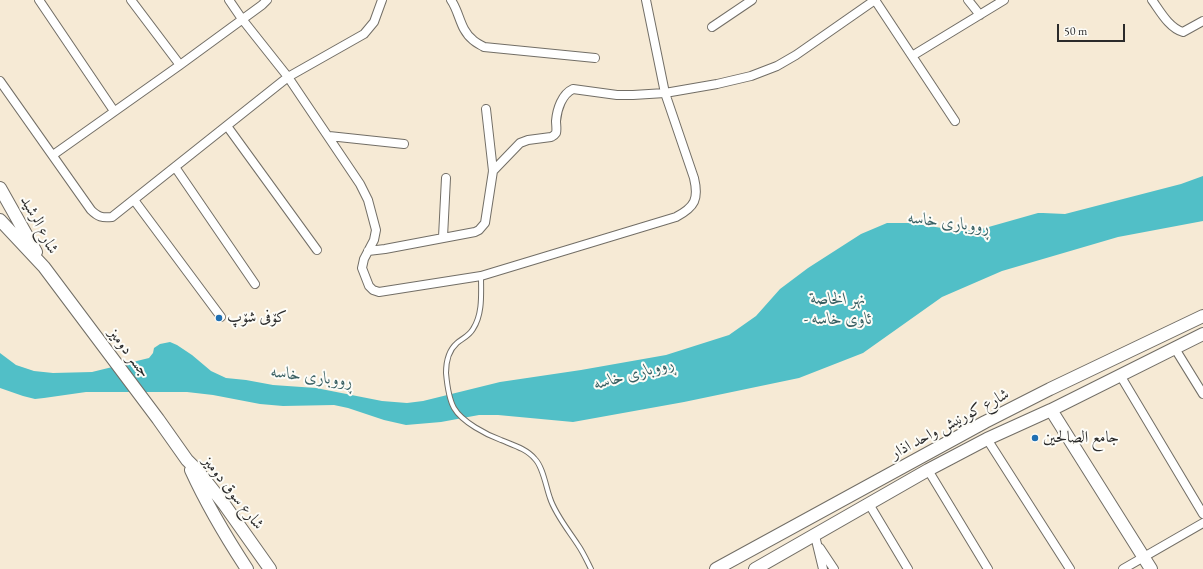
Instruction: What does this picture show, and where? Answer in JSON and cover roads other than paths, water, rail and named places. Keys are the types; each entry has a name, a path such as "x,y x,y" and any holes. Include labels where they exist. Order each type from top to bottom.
{"main road":[{"name":"شارع الرشيد","path":"0,188 44,267"},
{"name":"شارع الرشيد","path":"0,220 44,267"},
{"name":"جسر دوميز","path":"44,267 187,460"},
{"name":"شارع كورنيش واحد اذار","path":"716,569 985,422 1203,316"},
{"name":"شارع كورنيش واحد اذار","path":"755,569 814,538 928,470 987,439 1050,410 1174,347 1203,334"},
{"path":"1050,410 1151,569"},
{"name":"شارع سوق دوميز","path":"187,460 203,498 228,541 247,569"},
{"name":"شارع سوق دوميز","path":"187,460 213,490 270,569"}],"street":[{"path":"39,0 114,111"},
{"path":"131,0 180,65"},
{"path":"230,0 242,19 288,77 360,184 368,200 376,230 374,240 362,268 369,286 373,290 379,292 481,276 676,217 687,212 694,202 697,190 665,93 646,0"},
{"path":"53,155 180,65 267,0"},
{"path":"0,81 91,210 96,216 104,218 112,217 288,77 364,34 374,22 382,0"},
{"path":"452,0 464,31 473,41 484,47 595,58"},
{"path":"712,27 752,0"},
{"path":"493,172 520,143 528,140 554,136 558,108 568,91 573,89 617,95 665,93 752,76 777,66 796,55 875,0 955,121"},
{"path":"968,0 980,15"},
{"path":"912,56 1004,0"},
{"path":"1152,0 1172,27 1178,31 1183,32 1203,21"},
{"path":"368,251 475,232 483,226 486,218 493,172 486,109"},
{"path":"227,126 317,250"},
{"path":"329,136 404,144"},
{"path":"175,167 255,284"},
{"path":"443,237 446,178"},
{"path":"134,200 221,317"},
{"path":"1174,347 1203,394"},
{"path":"1120,375 1203,514"},
{"path":"987,439 1070,569"},
{"path":"928,470 988,569"},
{"path":"869,504 908,569"},
{"path":"1123,569 1203,523"},
{"path":"814,538 823,569"},
{"path":"814,538 834,569"}],"lane":[{"path":"481,276 481,304 474,329 457,343 449,354 446,364 446,374 451,402 455,409 472,425 485,433 529,453 537,460 550,501 580,547 591,569"}],"water":[{"name":"نهر الخاصة - ئاوی خاسە","path":"1203,176 1203,221 1118,237 1002,271 942,297 863,353 799,378 684,402 573,422 498,415 479,415 441,422 406,425 334,405 283,406 260,404 213,395 187,392 86,392 35,399 0,388 0,353 16,365 34,371 53,373 92,372 149,358 153,353 154,348 160,344 170,342 192,355 211,371 226,378 273,385 316,388 382,401 407,403 423,401 500,382 666,355 729,335 756,316 780,289 808,268 861,234 887,223 910,223 961,231 978,230 1038,213 1065,214 1181,184"}],"place":[{"name":"کۆفی شۆپ","path":"219,318"},
{"name":"جامع الصالحين","path":"1035,438"}],"water label":[{"name":"ڕووباری خاسە","path":"949,223"},
{"name":"ڕووباری خاسە","path":"634,374"},
{"name":"ڕووباری خاسە","path":"312,377"}]}
